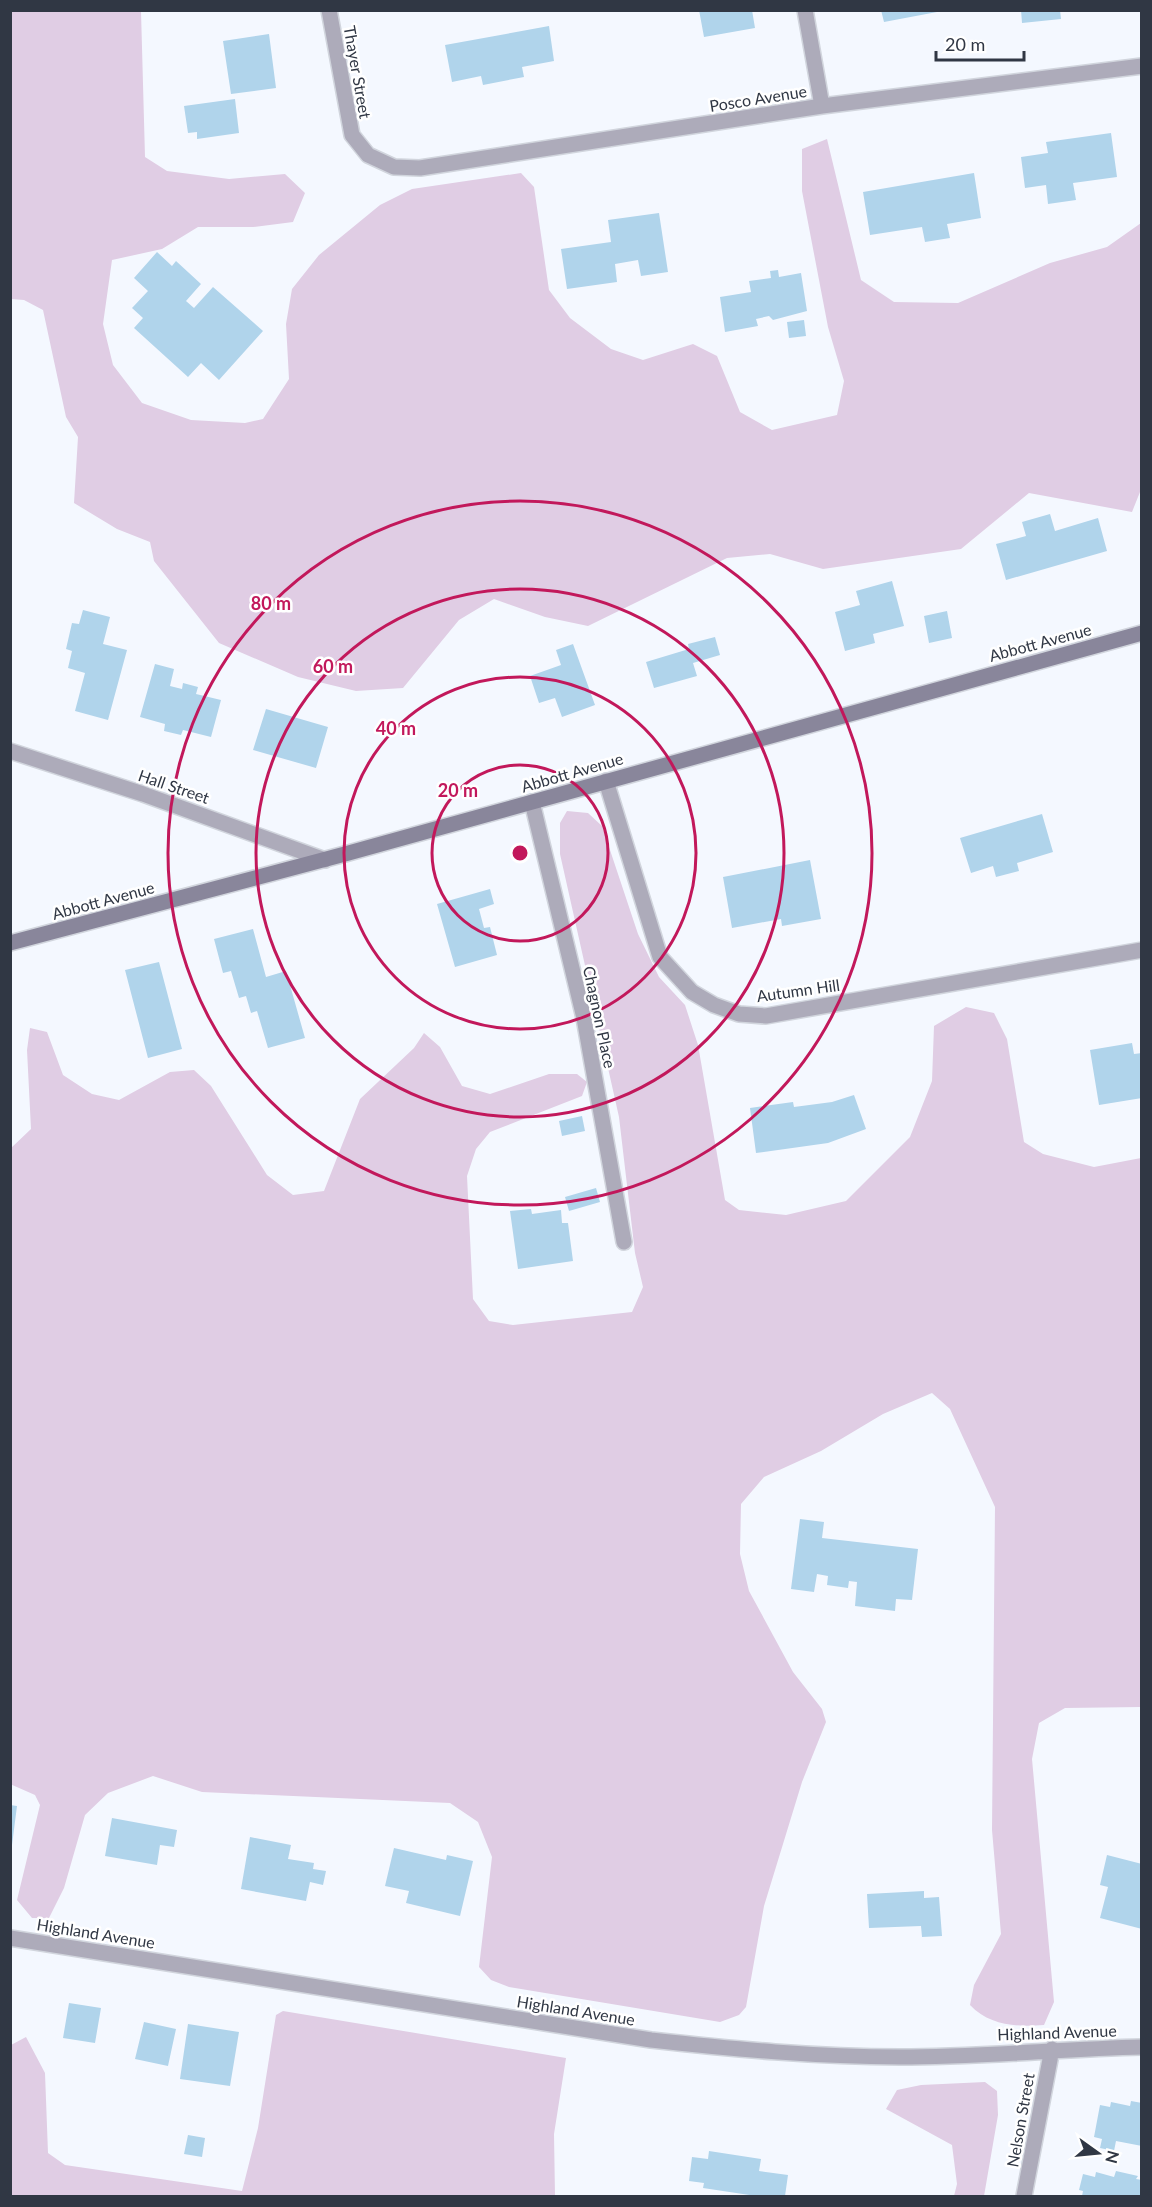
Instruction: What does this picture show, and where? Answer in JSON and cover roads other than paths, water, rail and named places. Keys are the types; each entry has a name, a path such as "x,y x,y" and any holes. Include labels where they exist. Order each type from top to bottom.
{"street":[{"name":"Thayer Street","path":"329,10 352,135 368,155 382,162"},
{"path":"806,10 822,106"},
{"name":"Posco Avenue","path":"382,162 394,167 420,168 822,106 1142,66"},
{"name":"Abbott Avenue","path":"10,943 325,860 1142,633"},
{"name":"Hall Street","path":"10,751 143,794 325,860"},
{"name":"Autumn Hill","path":"606,781 660,957 692,992 739,1014 766,1016 1142,950"},
{"name":"Chagnon Place","path":"532,801 584,1018 624,1242"},
{"name":"Highland Avenue","path":"10,1938 651,2040 710,2047 852,2057 1142,2047"},
{"name":"Nelson Street","path":"1024,2196 1052,2049"}]}
